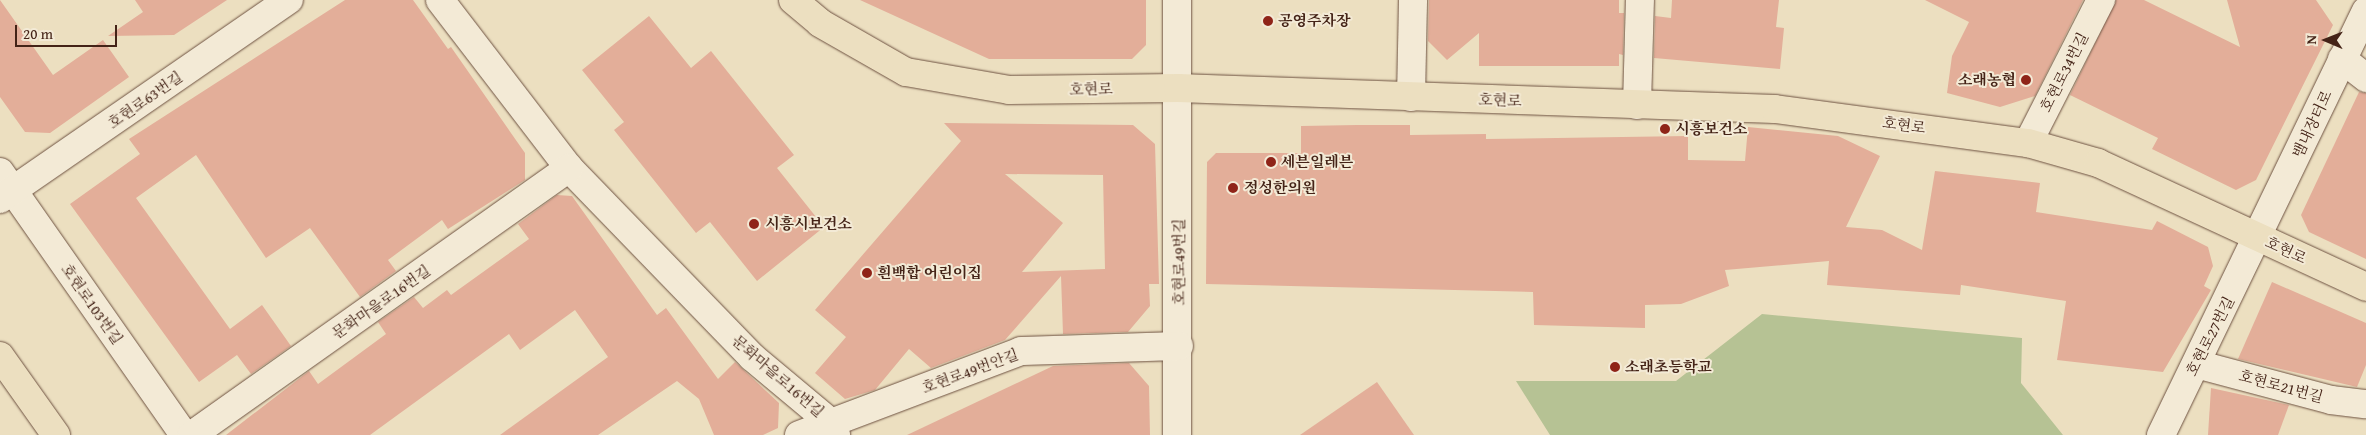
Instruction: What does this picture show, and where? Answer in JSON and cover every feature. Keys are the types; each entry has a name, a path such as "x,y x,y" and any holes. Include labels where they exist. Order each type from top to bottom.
{"main road":[{"name":"호현로","path":"794,0 820,23 906,72 1009,90 1178,88 1637,106 1775,109 2028,143 2098,163 2366,287"},
{"path":"0,356 56,435"}],"street":[{"name":"호현로63번길","path":"4,188 289,0"},
{"name":"문화마을로16번길","path":"440,0 569,168 752,357 834,429"},
{"name":"호현로49번길","path":"1177,0 1179,346 1177,435"},
{"path":"1411,97 1413,0"},
{"path":"1637,106 1640,0"},
{"name":"호현로34번길","path":"2028,143 2101,0"},
{"name":"뱀내장터로","path":"2260,238 2366,11"},
{"path":"2342,59 2366,78"},
{"name":"문화마을로16번길","path":"192,435 569,168"},
{"name":"호현로103번길","path":"4,188 184,435"},
{"name":"호현로27번길","path":"2161,435 2260,238"},
{"name":"호현로49번안길","path":"799,435 834,429 1021,352 1179,346"},
{"name":"호현로21번길","path":"2196,364 2331,400 2366,404"}],"green space":[{"path":"1762,314 2022,338 2021,383 2063,435 1550,435 1516,381 1676,381"}],"building":[{"path":"0,0 53,75 103,40 129,77 50,133 25,132 0,97"},
{"path":"135,0 227,0 174,35 108,36 143,12"},
{"path":"345,0 413,0 448,49 451,47 525,153 525,180 448,229 442,220 388,260 396,271 360,297 310,228 266,258 196,155 136,198 230,329 262,305 291,346 251,374 237,355 199,382 70,204 140,154 129,139"},
{"path":"860,0 1146,0 1146,45 1132,59 989,59"},
{"path":"1429,0 1619,0 1619,13 1624,13 1623,55 1619,54 1619,66 1479,66 1479,33 1447,60 1428,41"},
{"path":"1672,0 1779,0 1776,27 1784,28 1780,69 1654,58 1655,16 1671,18"},
{"path":"1925,0 2083,0 2035,96 2000,107 1947,93 1952,56 1969,22"},
{"path":"2116,0 2144,0 2240,47 2227,0 2316,0 2333,25 2256,180 2236,190 2152,149 2158,138 2070,95"},
{"path":"649,16 691,68 711,51 794,155 777,168 824,227 757,281 710,222 696,233 614,130 624,122 582,70"},
{"path":"2359,92 2366,93 2366,259 2309,232 2301,215"},
{"path":"944,123 1133,125 1155,144 1159,284 1149,284 1150,306 1128,332 1063,334 1061,276 1005,340 931,368 909,349 875,390 845,399 815,373 846,337 815,310 961,141","holes":["1005,174 1103,175 1105,269 1022,272 1063,223"]},
{"path":"1410,125 1410,135 1486,134 1486,139 1688,136 1688,160 1745,161 1748,127 1838,136 1880,156 1846,227 1882,230 1922,250 1935,171 2040,183 2036,212 2152,230 2157,221 2208,247 2213,266 2204,286 2211,290 2163,372 2057,360 2066,301 1961,285 1960,295 1827,285 1829,261 1725,270 1729,286 1681,304 1645,305 1645,328 1534,325 1533,292 1206,284 1207,162 1216,153 1301,153 1301,126"},
{"path":"557,195 572,196 657,315 666,308 718,379 735,362 779,403 778,428 763,435 714,435 699,399 677,381 598,435 500,435 608,357 575,310 520,350 509,334 370,435 226,435 309,371 318,384 386,334 378,322 414,297 423,308 447,290 451,295 529,239 518,224"},
{"path":"2272,282 2366,323 2366,365 2357,387 2238,359"},
{"path":"1129,363 1149,386 1150,435 907,435 1053,366"},
{"path":"1377,382 1414,435 1300,435"},
{"path":"2211,388 2289,405 2278,435 2208,435"}],"place":[{"name":"공영주차장","path":"1268,21"},
{"name":"소래농협","path":"2026,80"},
{"name":"시흥보건소","path":"1665,129"},
{"name":"세븐일레븐","path":"1271,162"},
{"name":"정성한의원","path":"1233,188"},
{"name":"시흥시보건소","path":"754,224"},
{"name":"흰백합 어린이집","path":"867,273"},
{"name":"소래초등학교","path":"1615,367"}]}
